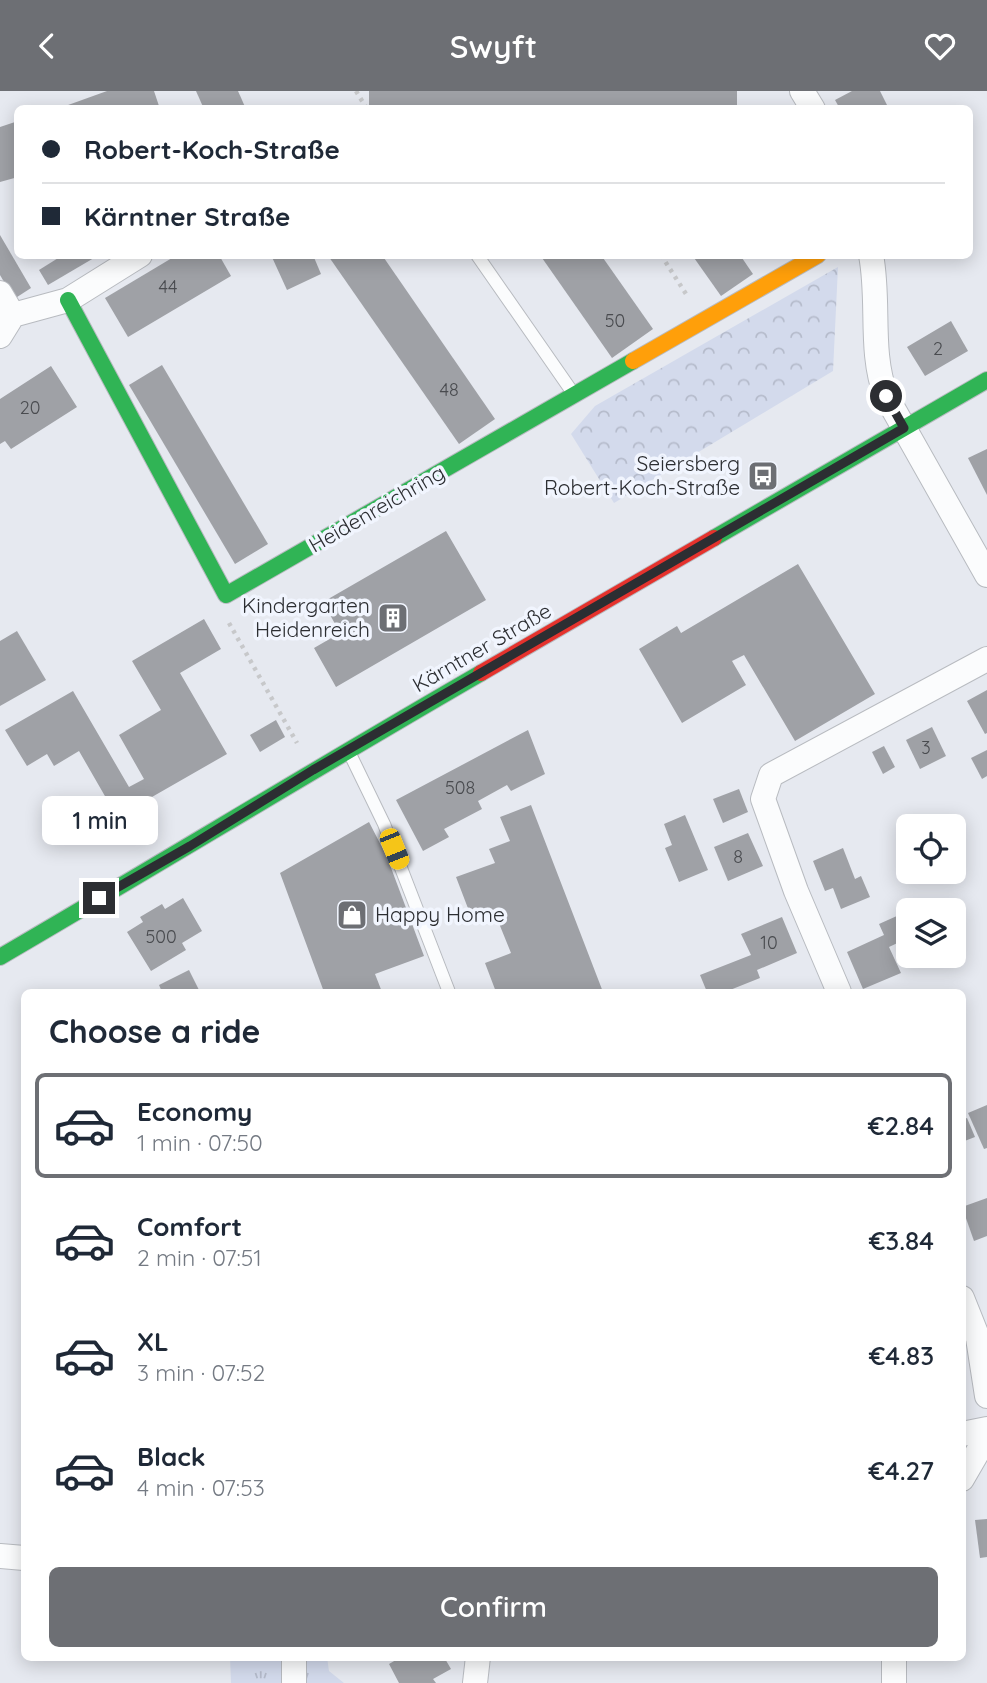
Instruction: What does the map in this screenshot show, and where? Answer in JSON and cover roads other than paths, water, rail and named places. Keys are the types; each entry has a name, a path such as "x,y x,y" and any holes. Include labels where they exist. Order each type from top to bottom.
{"main road":[{"name":"Heidenreichring","path":"68,300 226,595 811,259"},
{"name":"Kärntner Straße","path":"0,957 190,846 313,770 987,380"}],"street":[{"path":"0,336 13,315 68,300 135,259"},
{"path":"872,259 876,287 878,371 886,396 987,575"},
{"path":"0,293 13,315"},
{"path":"838,989 796,891 763,799 771,775 987,659"},
{"path":"966,1307 978,1338 987,1396"},
{"path":"966,1433 987,1429"},
{"path":"966,1472 987,1436"},
{"path":"0,1556 21,1558"},
{"path":"294,1661 294,1683"},
{"path":"475,1683 478,1661"},
{"path":"894,1661 894,1683"}],"lane":[{"path":"480,259 575,396"},
{"path":"348,750 384,824 448,989"}],"place":[{"name":"Seiersberg Robert-Koch-Straße","path":"763,476"},
{"name":"Kindergarten Heidenreich","path":"393,618"},
{"name":"Happy Home","path":"352,915"}]}
